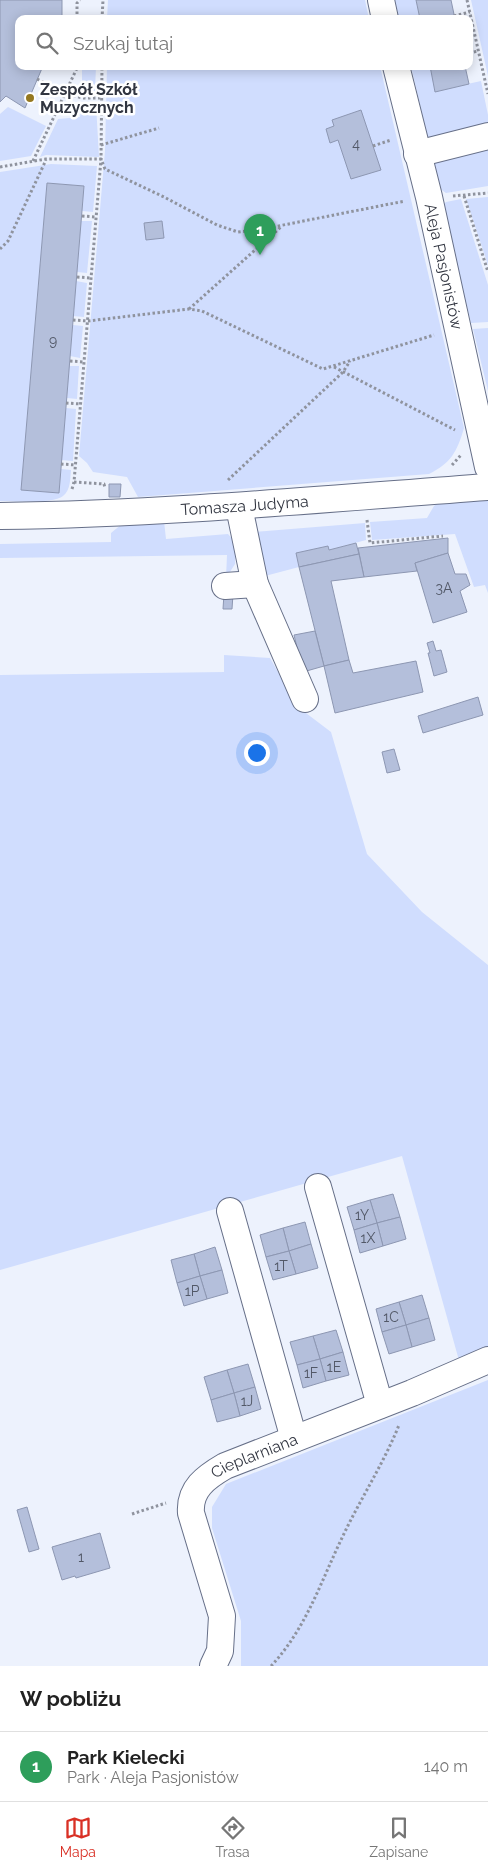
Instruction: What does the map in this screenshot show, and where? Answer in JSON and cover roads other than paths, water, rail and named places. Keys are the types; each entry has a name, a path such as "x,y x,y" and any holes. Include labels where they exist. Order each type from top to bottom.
{"street":[{"path":"381,0 384,15"},
{"name":"Aleja Pasjonistów","path":"397,70 429,197 488,466"},
{"path":"417,154 488,136"},
{"name":"Tomasza Judyma","path":"0,516 83,515 239,507 488,486"},
{"path":"239,507 255,584 305,699"},
{"path":"225,586 255,584"},
{"path":"318,1187 380,1406"},
{"path":"230,1211 294,1439"},
{"name":"Cieplarniana","path":"213,1666 220,1651 222,1616 191,1513 190,1504 193,1494 202,1482 225,1466 380,1406 488,1360"}],"place":[{"name":"Zespół Szkół Muzycznych","path":"30,98"},
{"name":"Park Kielecki","path":"260,255"}]}
